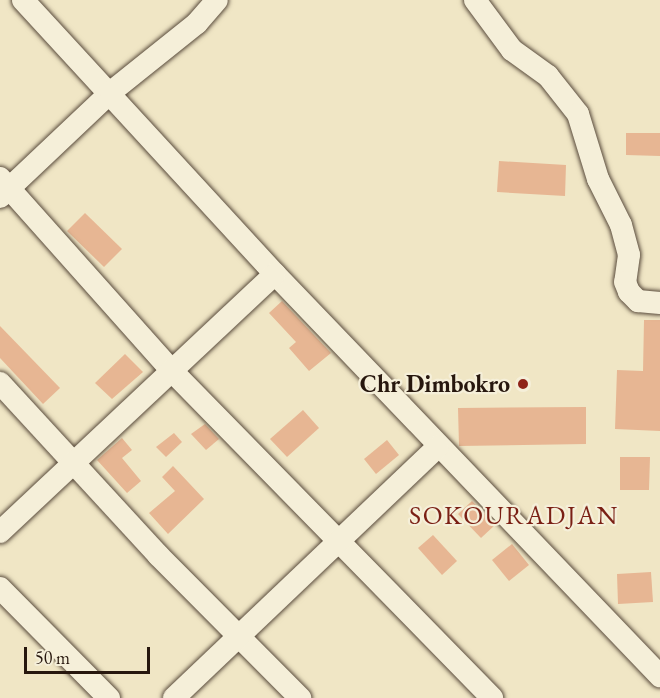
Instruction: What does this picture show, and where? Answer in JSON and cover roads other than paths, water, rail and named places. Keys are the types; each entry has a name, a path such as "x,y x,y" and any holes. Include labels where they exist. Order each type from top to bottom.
{"street":[{"path":"23,0 111,92 275,274 438,447 660,676"},
{"path":"217,0 197,23 111,92 3,188 171,370 341,540 492,698"},
{"path":"475,0 512,50 548,76 578,114 598,179 621,225 629,255 625,282 629,292 638,301 660,303"},
{"path":"0,532 275,274"},
{"path":"0,383 158,555 239,634 300,698"},
{"path":"174,698 438,447"},
{"path":"0,588 109,698"}],"place":[{"name":"Chr Dimbokro","path":"523,384"}],"district":[{"name":"SOKOURADJAN","path":"514,516"}]}
